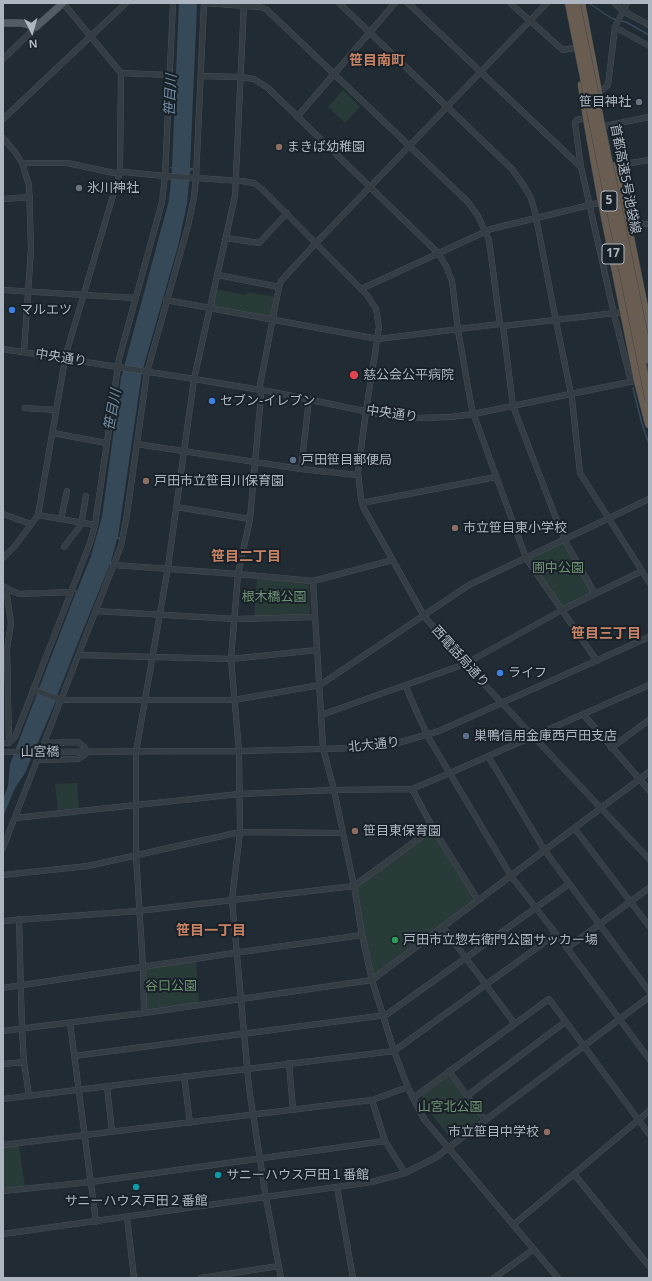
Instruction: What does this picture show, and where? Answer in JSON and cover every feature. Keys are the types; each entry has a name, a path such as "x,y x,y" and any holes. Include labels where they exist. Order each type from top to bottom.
{"highway":[{"name":"17","path":"565,3 643,352 624,254 605,126 581,3"},
{"name":"首都高速5号池袋線","path":"569,3 649,399"},
{"name":"首都高速5号池袋線","path":"576,3 649,360"},
{"name":"17","path":"582,82 602,202 624,312 634,381 649,424"},
{"name":"17","path":"612,166 620,187 646,306 649,332"}],"main road":[{"path":"3,23 22,23 36,27 63,3"}],"street":[{"path":"3,558 15,546 38,516 65,359 120,172 121,73 63,3"},
{"path":"3,119 126,3"},
{"path":"6,743 15,737 90,543 118,367 135,298 162,202 166,176 172,3"},
{"path":"3,848 37,760 78,759 88,752 78,742 44,743 121,546 128,514 146,372 188,226 195,178 202,76 204,3 264,5 468,202 478,216 486,231 491,250 513,406 564,539 595,594"},
{"path":"339,3 517,174 531,198 571,395 580,473 649,582"},
{"path":"297,117 395,3"},
{"path":"408,3 581,167"},
{"path":"510,3 563,50 574,48"},
{"path":"281,1278 266,1198 253,1115 247,1068 232,900 240,832 239,751 231,659 238,574 250,519 261,396 260,385 280,281 547,3"},
{"path":"614,3 623,11 649,25"},
{"path":"598,94 608,86 616,25 627,3"},
{"path":"144,1013 143,967 138,911 136,855 136,752 167,569 185,451 194,379 235,196 244,4"},
{"path":"616,25 649,46"},
{"path":"3,59 36,27"},
{"path":"121,73 169,75"},
{"path":"202,76 254,79 268,88 438,253 446,266 452,281 458,330 473,414 526,558 597,661"},
{"path":"605,126 649,117"},
{"path":"587,118 577,120 575,122 581,167 614,314 634,381"},
{"path":"3,138 22,163 30,197 31,249 24,352"},
{"path":"612,166 649,160"},
{"name":"西電話局通り","path":"22,163 67,163 114,173 120,172 248,181 259,186 361,289 376,309 379,327 357,475 362,503 424,616 465,664 649,859"},
{"path":"3,199 30,197"},
{"path":"361,289 490,229 602,202"},
{"path":"226,238 259,243 287,213"},
{"path":"627,223 649,224"},
{"path":"218,275 279,287"},
{"path":"3,290 135,298"},
{"path":"166,300 378,340 501,325 556,321 624,312"},
{"name":"中央通り","path":"3,349 194,379 309,399 366,411 417,418 446,418 473,414 649,378"},
{"path":"301,469 309,399"},
{"path":"25,408 56,410"},
{"path":"52,434 106,443"},
{"path":"137,444 301,469 357,475"},
{"path":"362,503 496,477"},
{"path":"61,519 67,491"},
{"path":"64,547 81,525 86,496"},
{"path":"34,689 60,699 144,701 234,700 320,685 469,585 649,499"},
{"path":"176,507 250,519"},
{"path":"3,514 32,524"},
{"path":"38,516 94,525"},
{"path":"114,565 313,581 393,560"},
{"path":"321,715 465,664 562,610 642,571"},
{"path":"313,581 324,748 343,832 372,980 394,1051 412,1098 424,1120 558,1278"},
{"path":"5,587 19,594 71,592"},
{"path":"5,587 11,624 7,648 6,743"},
{"path":"96,611 235,619 315,617"},
{"name":"北大通り","path":"77,752 239,751 377,746 394,744 427,735 649,638"},
{"path":"79,655 231,659 317,650"},
{"path":"405,685 427,735 511,876 567,948 649,1059"},
{"path":"15,818 239,794 334,790 412,789 450,774 649,685"},
{"path":"583,714 649,790"},
{"path":"612,748 649,720"},
{"name":"山宮橋","path":"3,752 77,752"},
{"path":"488,756 545,851 649,992"},
{"path":"3,1031 144,1013 372,980 602,809 649,772"},
{"path":"412,789 478,900"},
{"path":"3,920 138,911 354,886 434,828"},
{"path":"575,829 649,926"},
{"path":"3,875 88,866 240,832 343,832"},
{"path":"74,1056 383,1016 569,884"},
{"path":"567,948 649,888"},
{"path":"19,919 22,1029 24,1062 29,1096"},
{"path":"443,927 515,1024"},
{"path":"3,1099 394,1051 556,934"},
{"path":"3,988 237,952 362,935"},
{"path":"3,1234 266,1198 378,1181 405,1173 435,1158 649,997"},
{"path":"412,1098 549,999 649,1134"},
{"path":"70,1022 96,1222"},
{"path":"468,1095 565,1022"},
{"path":"3,1064 24,1062"},
{"path":"289,1063 293,1110"},
{"path":"449,1071 485,1120"},
{"path":"184,1076 190,1123"},
{"path":"107,1086 112,1132"},
{"path":"3,1145 372,1100 408,1087"},
{"path":"372,1100 385,1141 405,1173"},
{"path":"513,1225 649,1111"},
{"path":"3,1191 91,1182 385,1141"},
{"path":"574,1174 649,1266"},
{"path":"337,1187 353,1278"},
{"path":"127,1217 134,1278"},
{"path":"494,1278 534,1249"},
{"path":"201,1278 279,1266"}],"green space":[{"path":"343,90 360,107 345,123 328,107"},
{"path":"216,289 245,295 246,292 275,297 271,318 212,307"},
{"name":"圃中公園","path":"562,542 591,590 591,593 564,607 561,606 531,561 531,559"},
{"name":"根木橋公園","path":"257,578 308,582 310,615 254,616"},
{"path":"77,783 79,808 58,810 55,784"},
{"name":"戸田市立惣右衛門公園サッカー場","path":"433,828 478,900 372,980 354,886"},
{"name":"谷口公園","path":"196,960 199,1003 146,1011 145,968"},
{"name":"山宮北公園","path":"447,1077 450,1077 479,1116 479,1120 455,1138 451,1139 432,1115 421,1096"},
{"path":"19,1145 25,1187 3,1189 3,1147"}],"water":[{"name":"笹目川","path":"179,3 201,3 197,4 190,168 193,168 193,170 190,171 187,204 178,246 142,372 118,537 120,537 120,539 117,539 111,561 112,563 111,565 110,564 81,635 55,701 56,703 25,773 15,788 3,817 3,799 8,786 10,764 76,592 74,591 77,591 91,556 102,517 121,378 169,200 172,169 170,167 172,167"}],"waterway":[{"path":"589,3 611,18 617,20"},
{"path":"621,21 626,22 649,35"},
{"path":"633,388 642,424 649,444"}],"tunnel":[{"path":"644,353 649,373"}],"place":[{"name":"笹目神社","path":"639,102"},
{"name":"まきば幼稚園","path":"279,147"},
{"name":"氷川神社","path":"79,188"},
{"name":"マルエツ","path":"12,310"},
{"name":"慈公会公平病院","path":"354,375"},
{"name":"セブン-イレブン","path":"212,401"},
{"name":"戸田笹目郵便局","path":"293,460"},
{"name":"戸田市立笹目川保育園","path":"146,481"},
{"name":"市立笹目東小学校","path":"455,528"},
{"name":"ライフ","path":"500,673"},
{"name":"巣鴨信用金庫西戸田支店","path":"466,736"},
{"name":"笹目東保育園","path":"355,831"},
{"name":"戸田市立惣右衛門公園サッカー場","path":"395,940"},
{"name":"市立笹目中学校","path":"547,1132"},
{"name":"サニーハウス戸田１番館","path":"218,1175"},
{"name":"サニーハウス戸田２番館","path":"136,1187"}],"district":[{"name":"笹目南町","path":"377,61"},
{"name":"笹目二丁目","path":"246,557"},
{"name":"笹目三丁目","path":"606,634"},
{"name":"笹目一丁目","path":"211,931"}]}
